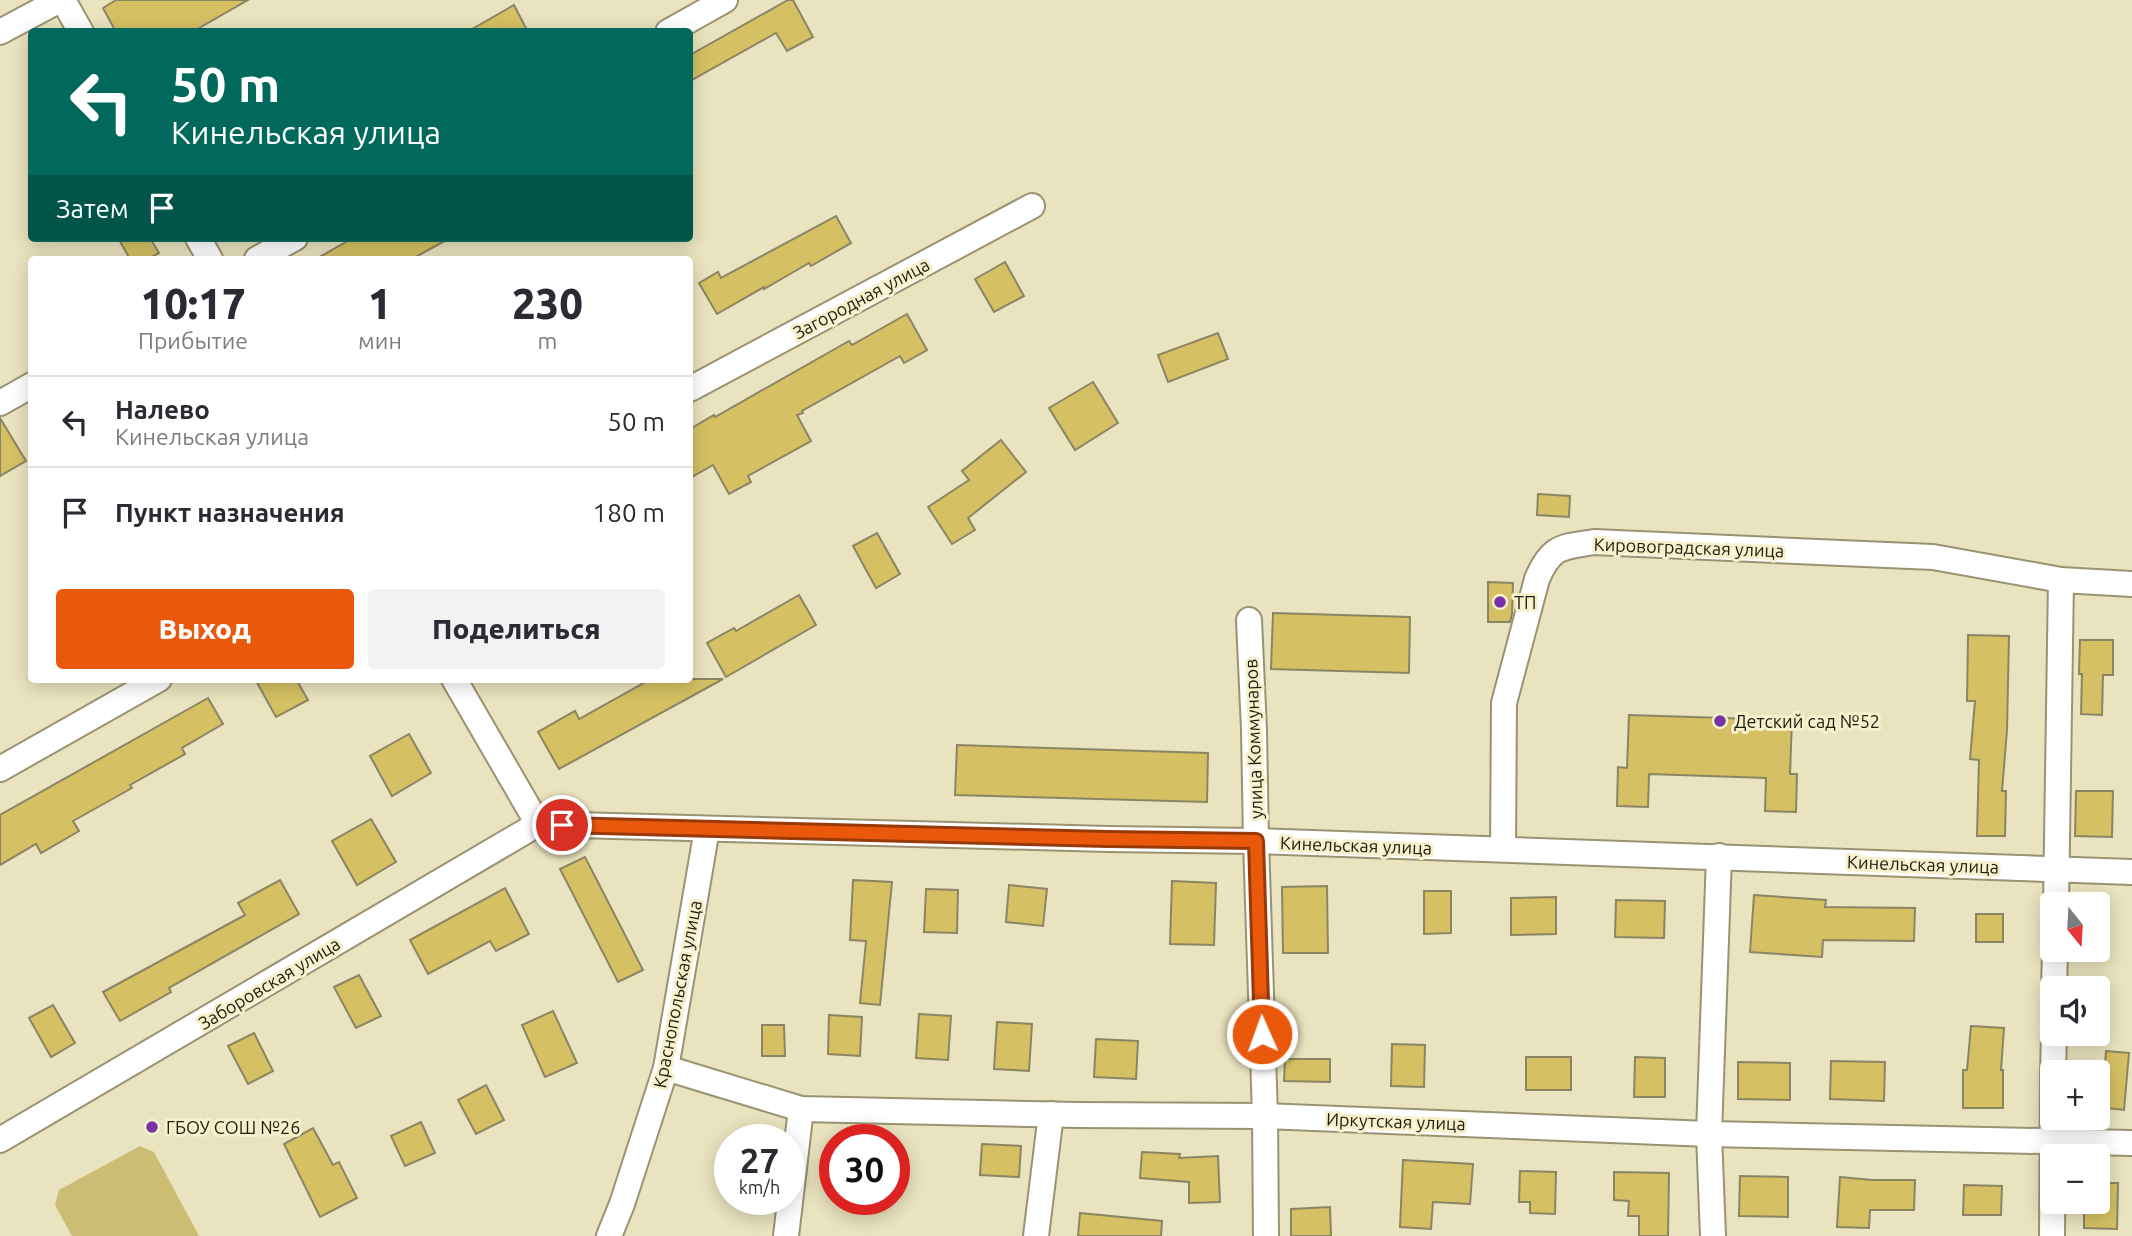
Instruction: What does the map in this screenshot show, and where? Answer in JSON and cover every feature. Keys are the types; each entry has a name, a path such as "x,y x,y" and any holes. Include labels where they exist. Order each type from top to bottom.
{"street":[{"path":"0,33 61,0 78,28"},
{"path":"675,28 725,0"},
{"name":"Загородная улица","path":"693,387 1032,206"},
{"path":"262,256 288,242"},
{"path":"0,403 28,387"},
{"name":"Кировоградская улица","path":"1503,849 1504,703 1537,579 1545,560 1562,547 1594,542 1933,557 2061,580 2132,584"},
{"path":"2056,892 2061,580"},
{"name":"улица Коммунаров","path":"1249,620 1265,1116 1266,1236"},
{"path":"0,769 152,683"},
{"path":"456,683 538,824"},
{"name":"Кинельская улица","path":"538,824 1256,841 2132,872"},
{"name":"Заборовская улица","path":"0,1140 538,824"},
{"name":"Краснопольская улица","path":"609,1236 666,1068 707,829"},
{"path":"1713,1236 1709,1134 1719,856"},
{"name":"Иркутская улица","path":"666,1068 801,1109 1265,1116 1709,1134 2132,1143"},
{"path":"786,1236 801,1109"},
{"path":"1036,1236 1051,1114"},
{"path":"2052,1130 2052,1236"}],"shaded area":[{"path":"140,1146 154,1152 199,1236 72,1236 55,1205 59,1190"}],"building":[{"path":"116,0 248,0 199,28 114,28 103,8"},
{"path":"788,0 793,0 813,37 787,51 776,33 693,79 693,53"},
{"path":"514,5 526,28 474,28"},
{"path":"836,216 851,243 717,314 699,283 718,272 721,278"},
{"path":"120,242 152,242 159,253 154,256 128,256"},
{"path":"346,242 443,242 417,256 321,256"},
{"path":"1005,262 1024,296 994,312 975,279"},
{"path":"907,314 927,350 904,363 900,356 802,411 803,413 797,415 811,441 748,476 751,482 729,494 713,465 693,476 693,427 849,341 852,345"},
{"path":"1218,333 1228,359 1168,382 1158,355"},
{"path":"1093,382 1118,423 1075,450 1049,408"},
{"path":"0,418 26,461 0,476"},
{"path":"1001,440 1026,472 968,518 975,530 952,544 928,507 969,480 962,471"},
{"path":"1538,494 1570,496 1569,517 1537,515"},
{"path":"877,533 900,574 876,588 853,546"},
{"name":"ТП","path":"1488,582 1513,583 1510,622 1488,622"},
{"path":"799,595 816,625 726,677 707,643 734,628 736,631"},
{"path":"1273,613 1410,617 1409,673 1271,669"},
{"path":"1968,635 2009,636 2007,730 2002,791 2006,791 2005,836 1977,836 1979,760 1970,759 1975,701 1967,701"},
{"path":"2080,640 2113,640 2113,675 2103,675 2102,715 2081,714"},
{"path":"693,679 723,679 559,769 538,732 575,711 579,719 644,683 693,683"},
{"path":"257,683 298,683 308,700 276,717"},
{"path":"208,698 223,724 182,748 185,754 73,821 79,831 41,853 36,844 0,865 0,815"},
{"path":"1629,715 1792,720 1790,774 1797,774 1796,812 1765,811 1766,778 1649,774 1648,807 1617,806 1618,767 1627,768"},
{"path":"409,734 431,773 392,796 370,756"},
{"path":"957,745 1208,753 1207,802 955,795"},
{"path":"2076,791 2113,791 2112,837 2075,836"},
{"path":"371,819 396,862 357,885 332,841"},
{"path":"585,857 643,970 618,982 560,869"},
{"path":"280,880 299,914 169,988 171,992 120,1021 103,992 245,915 238,903"},
{"path":"853,880 892,882 880,1005 860,1003 866,941 850,940"},
{"path":"1172,881 1216,883 1214,945 1170,944"},
{"path":"1009,885 1047,889 1043,926 1006,922"},
{"path":"1327,886 1328,953 1283,953 1282,887"},
{"path":"505,888 529,934 496,951 490,941 428,974 410,940"},
{"path":"926,889 958,890 957,933 924,932"},
{"path":"1424,891 1451,891 1451,933 1424,934"},
{"path":"1754,895 1826,900 1825,907 1915,908 1914,941 1823,940 1822,957 1750,952"},
{"path":"1556,897 1556,934 1511,935 1511,898"},
{"path":"1616,900 1665,901 1664,938 1615,937"},
{"path":"1976,914 2003,914 2003,942 1976,942"},
{"path":"359,975 381,1016 356,1028 334,987"},
{"path":"53,1005 75,1043 51,1057 29,1018"},
{"path":"553,1011 577,1063 545,1077 522,1025"},
{"path":"919,1014 951,1016 948,1060 916,1058"},
{"path":"829,1015 862,1017 860,1056 828,1054"},
{"path":"997,1022 1032,1024 1029,1071 994,1069"},
{"path":"762,1025 784,1025 785,1056 762,1056"},
{"path":"1971,1026 2004,1028 2001,1070 2003,1108 1963,1108 1963,1070 1967,1070"},
{"path":"254,1033 273,1071 248,1084 228,1046"},
{"path":"1096,1039 1138,1041 1136,1079 1094,1077"},
{"path":"1392,1044 1425,1045 1424,1087 1391,1086"},
{"path":"2106,1051 2129,1053 2124,1110 2110,1108 2110,1060 2105,1060"},
{"path":"1526,1057 1571,1057 1571,1090 1526,1090"},
{"path":"1635,1057 1665,1058 1665,1097 1634,1097"},
{"path":"1285,1059 1330,1059 1330,1082 1284,1081"},
{"path":"1831,1061 1885,1062 1884,1101 1830,1099"},
{"path":"1738,1062 1790,1063 1790,1100 1738,1099"},
{"path":"486,1085 504,1120 476,1134 458,1100"},
{"path":"421,1122 435,1153 405,1166 391,1136"},
{"path":"313,1128 333,1165 339,1162 357,1198 320,1217 284,1144"},
{"path":"982,1144 1021,1146 1019,1177 980,1175"},
{"path":"1142,1152 1180,1154 1179,1158 1218,1156 1220,1202 1189,1203 1189,1182 1140,1178"},
{"path":"1403,1160 1473,1164 1470,1204 1433,1202 1431,1229 1400,1227"},
{"path":"1520,1171 1556,1172 1555,1214 1530,1213 1530,1202 1519,1202"},
{"path":"1614,1172 1669,1173 1668,1236 1639,1236 1639,1216 1628,1216 1629,1201 1614,1200"},
{"path":"1740,1176 1788,1177 1788,1217 1739,1216"},
{"path":"1840,1177 1915,1180 1914,1210 1870,1210 1869,1228 1837,1227"},
{"path":"2110,1183 2118,1183 2117,1229 2084,1228 2084,1214 2110,1214"},
{"path":"1964,1185 2002,1186 2001,1215 1963,1215"},
{"path":"1330,1207 1331,1236 1291,1236 1291,1209"},
{"path":"1080,1213 1162,1221 1161,1236 1078,1236"}],"place":[{"name":"ТП","path":"1500,602"},
{"name":"Детский сад №52","path":"1720,721"},
{"name":"ГБОУ СОШ №26","path":"152,1127"}],"route":[{"path":"562,825 1256,841 1262,1034"}]}
